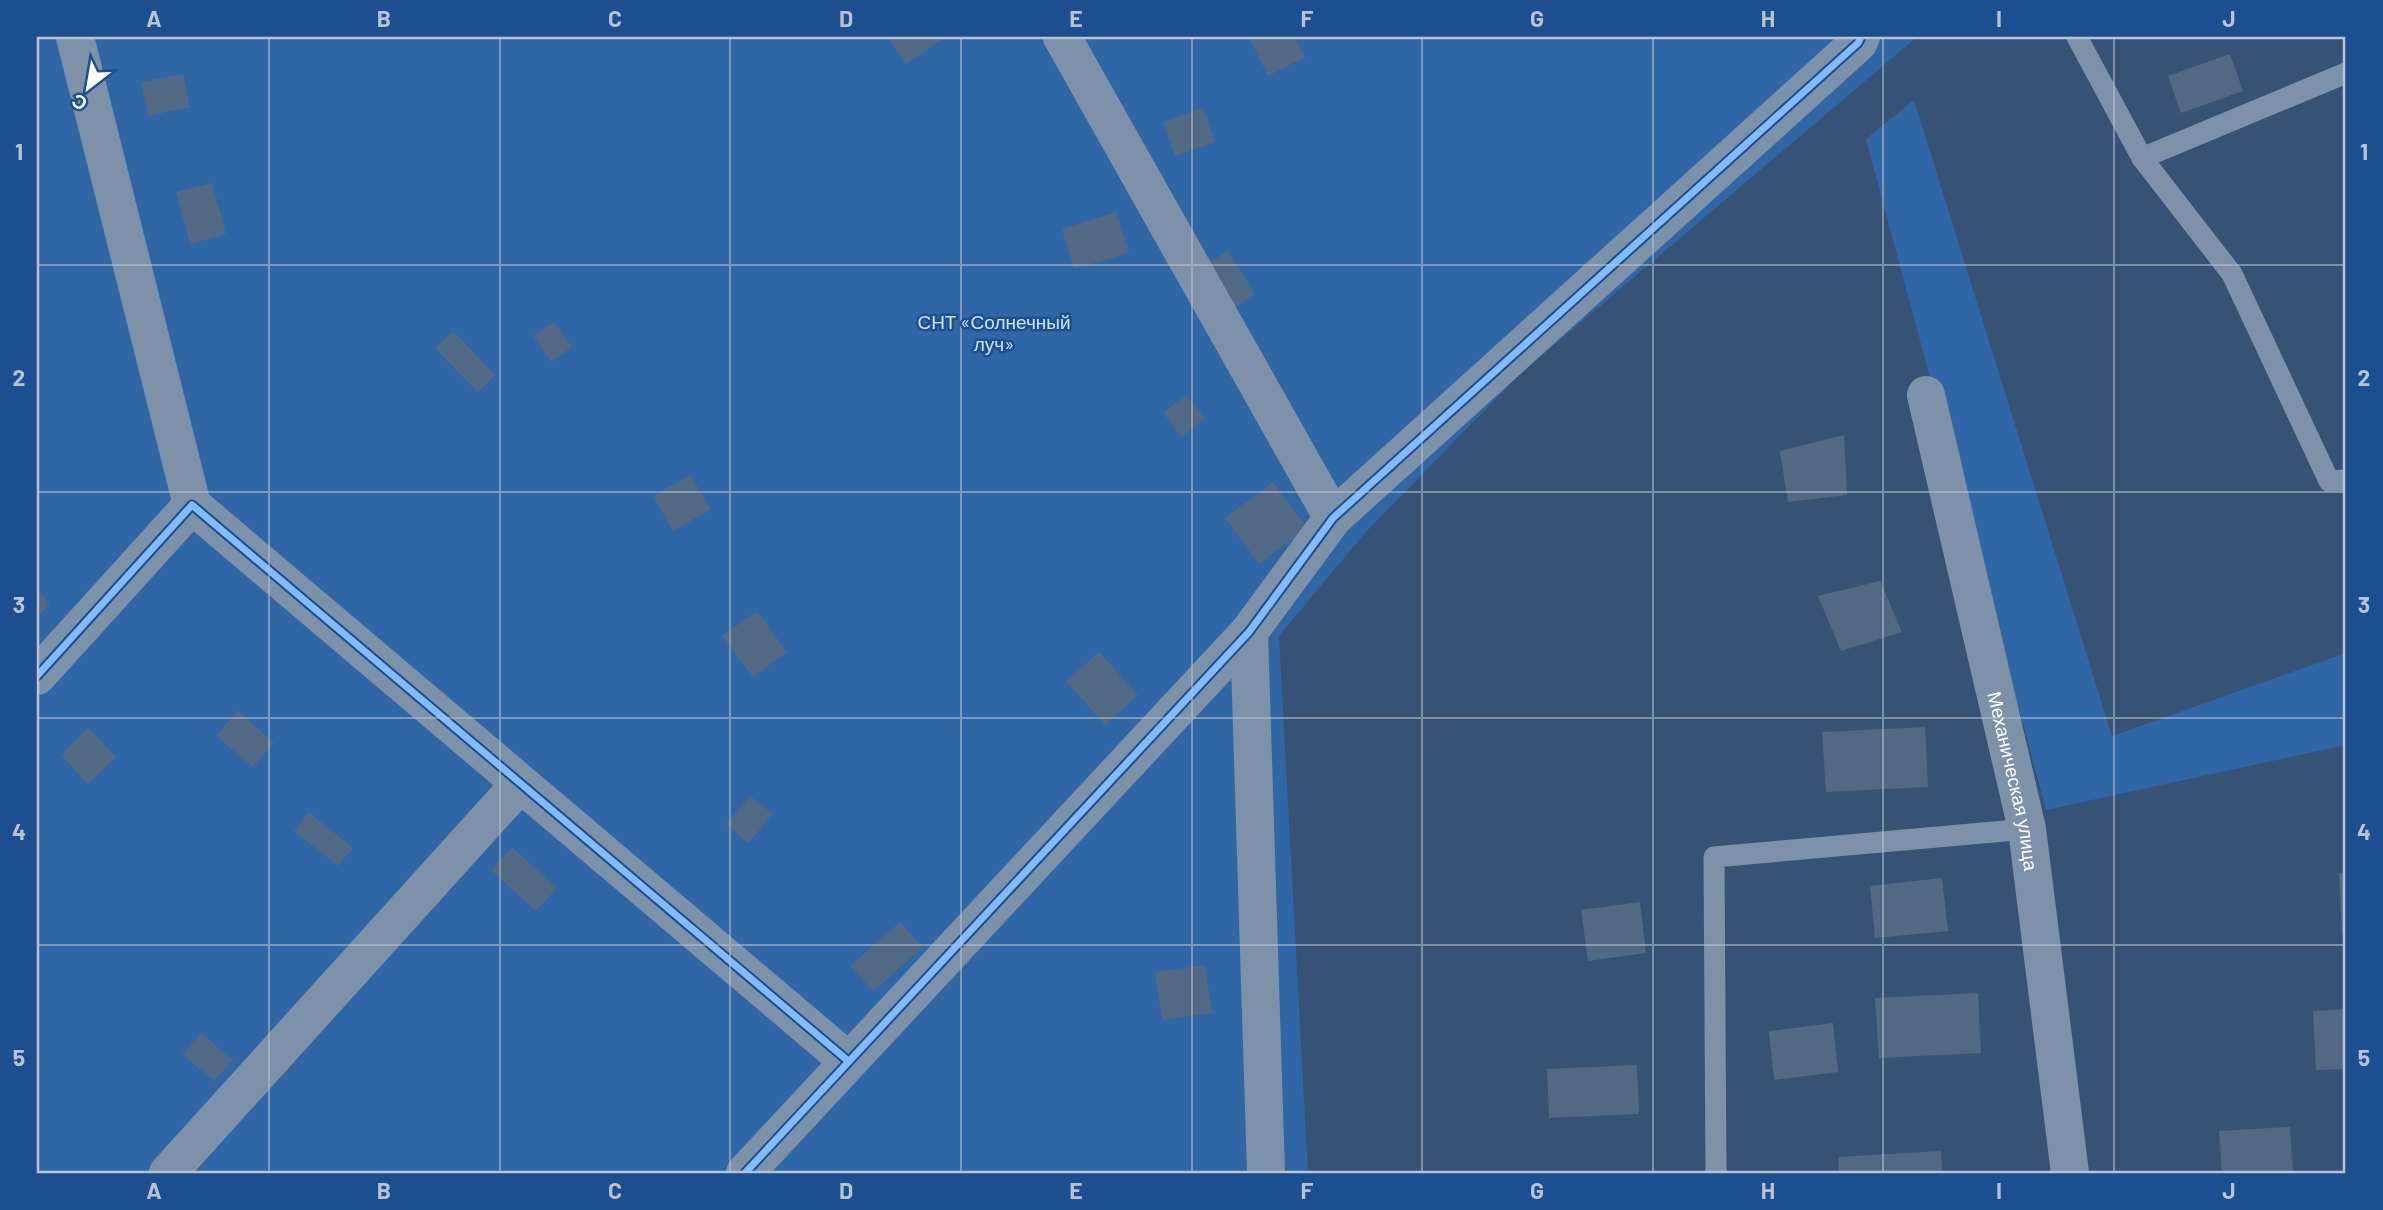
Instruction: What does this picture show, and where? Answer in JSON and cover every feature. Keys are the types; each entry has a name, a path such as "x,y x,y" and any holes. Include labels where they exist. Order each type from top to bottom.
{"street":[{"path":"75,37 192,505 848,1060"},
{"path":"1062,37 1333,518"},
{"path":"744,1173 1249,632 1333,518 1858,43 1861,37"},
{"name":"Механическая улица","path":"1926,395 2028,830 2070,1173"},
{"path":"37,676 192,505"},
{"path":"1249,632 1266,1173"},
{"path":"168,1173 520,783"}],"lane":[{"path":"2077,37 2141,158 2232,274 2329,481 2346,480"},
{"path":"2141,158 2346,73"},
{"path":"1716,1173 1714,857 2028,830"}],"green space":[{"name":"СНТ «Солнечный луч»","path":"37,37 1917,37 1520,374 1365,533 1279,636 1308,1173 37,1173"},
{"path":"1914,100 2112,736 2346,653 2346,745 2046,810 1866,139"}],"building":[{"path":"888,37 945,37 906,64"},
{"path":"1249,37 1295,37 1305,57 1268,76"},
{"path":"2230,54 2243,91 2181,113 2168,76"},
{"path":"183,74 190,107 148,116 141,82"},
{"path":"1203,108 1215,142 1175,156 1163,122"},
{"path":"212,183 226,234 190,244 176,192"},
{"path":"1116,212 1129,253 1074,269 1062,229"},
{"path":"1228,251 1255,294 1232,309 1205,265"},
{"path":"554,322 572,347 551,362 533,336"},
{"path":"453,331 495,375 478,392 435,348"},
{"path":"1186,395 1205,418 1182,437 1163,413"},
{"path":"1844,435 1847,495 1788,502 1780,451"},
{"path":"690,475 711,509 673,531 653,496"},
{"path":"1273,482 1307,528 1259,564 1225,518"},
{"path":"1880,581 1902,632 1841,651 1818,596"},
{"path":"37,588 50,605 37,616"},
{"path":"757,611 787,652 753,677 722,636"},
{"path":"1099,652 1138,695 1105,725 1066,681"},
{"path":"238,711 274,743 253,767 216,736"},
{"path":"1925,727 1928,787 1826,792 1822,732"},
{"path":"88,728 116,757 88,784 61,755"},
{"path":"750,796 773,814 748,843 726,824"},
{"path":"309,812 353,848 338,866 294,831"},
{"path":"512,847 557,888 536,911 491,870"},
{"path":"2339,873 2346,873 2346,933 2342,934"},
{"path":"1942,878 1948,931 1875,938 1870,886"},
{"path":"1640,902 1646,953 1588,961 1581,910"},
{"path":"900,922 923,948 873,991 850,966"},
{"path":"1205,965 1212,1013 1162,1020 1155,972"},
{"path":"1978,993 1981,1053 1879,1058 1875,998"},
{"path":"2346,1009 2346,1069 2316,1070 2313,1011"},
{"path":"1833,1023 1838,1072 1774,1080 1769,1031"},
{"path":"201,1033 233,1060 214,1081 182,1054"},
{"path":"1637,1065 1639,1114 1549,1118 1547,1069"},
{"path":"2290,1127 2293,1173 2222,1173 2219,1131"},
{"path":"1941,1151 1942,1173 1839,1173 1838,1157"}],"cycle path":[{"path":"745,1173 1249,632 1333,518 1858,43 1861,37"},
{"path":"37,676 192,505 847,1060"}]}
